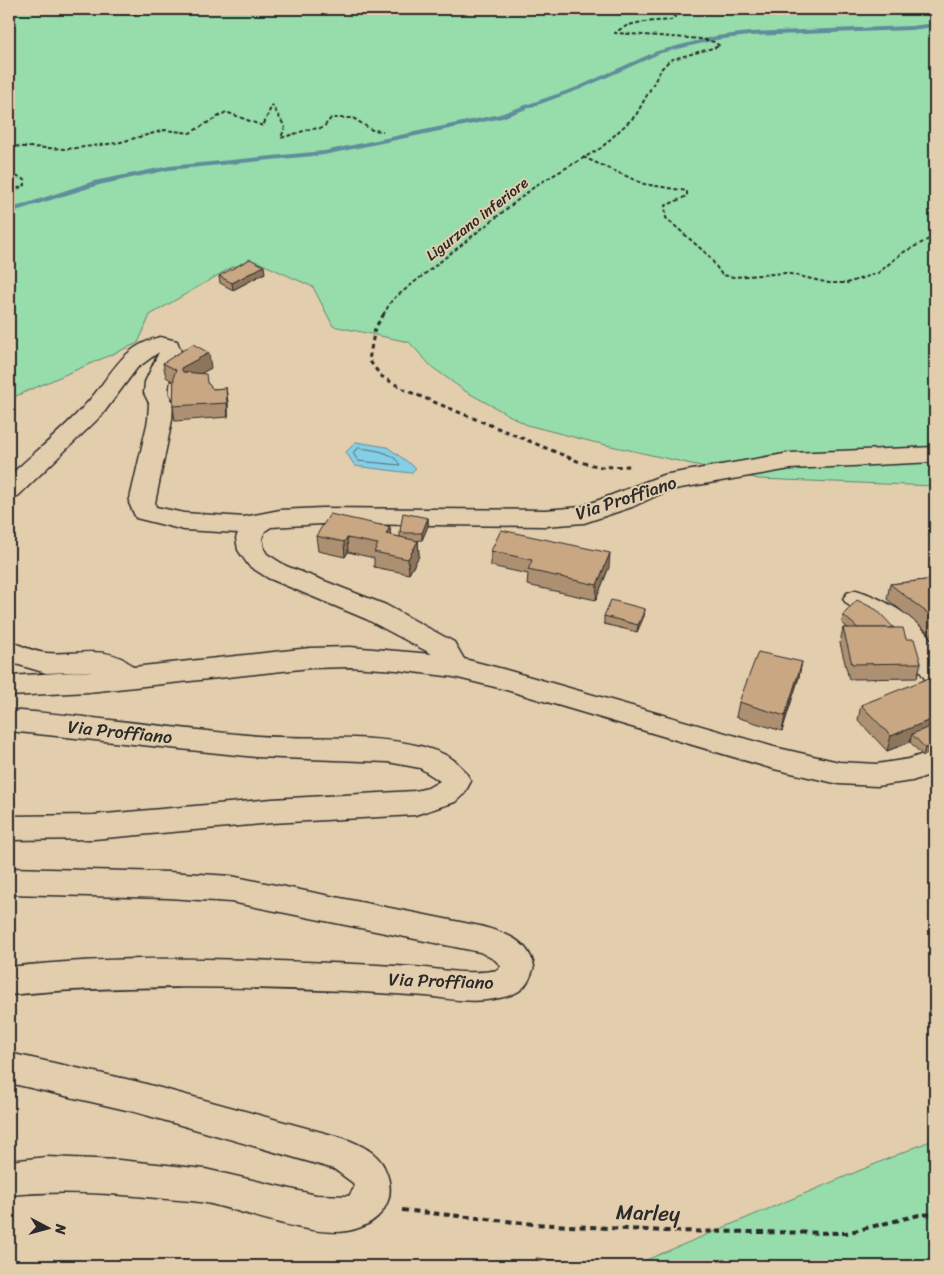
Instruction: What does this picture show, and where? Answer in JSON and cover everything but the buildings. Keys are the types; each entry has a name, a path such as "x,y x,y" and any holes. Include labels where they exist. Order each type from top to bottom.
{"street":[{"name":"Via Proffiano","path":"9,490 94,410 129,363 152,346 160,344 169,346 170,352 156,382 156,393 161,403 160,420 142,503 145,512 162,518 256,525 265,520 322,516 486,518 584,515 623,501 663,482 790,461 935,454"},
{"path":"256,525 249,538 251,550 258,560 277,572 376,612 444,649 454,667"},
{"path":"856,599 883,611 902,625 913,637 935,672"},
{"path":"9,651 28,659 48,663 106,662 120,670 125,677"},
{"path":"9,686 89,682 330,657 397,660 454,667 502,679 774,758 839,773 877,775 912,770 935,761"},
{"name":"Via Proffiano","path":"9,720 282,748 399,753 437,763 450,771 456,781 449,790 434,798 415,803 272,811 94,827 9,828"},
{"name":"Via Proffiano","path":"9,881 168,885 231,889 480,939 505,950 517,961 518,966 516,975 510,981 502,984 481,986 404,980 235,972 101,973 9,981"},
{"path":"9,1068 66,1079 193,1111 343,1155 360,1164 370,1174 372,1192 368,1203 359,1210 347,1213 316,1213 205,1186 119,1177 48,1174 9,1178"}],"path":[{"path":"68,9 89,13 142,15 193,9"},
{"name":"Ligurzano inferiore","path":"642,9 665,11 673,14 675,17 671,20 631,24 619,28 616,34 702,38 720,46 670,60 662,68 636,115 601,148 582,157 538,184 392,300 375,328 369,360 381,376 405,390 580,462 616,468 650,465 659,471 663,482"},
{"path":"9,146 67,150 90,145 117,143 165,130 190,133 226,112 263,126 272,105 285,127 281,138 310,129 324,128 331,118 353,118 372,130 383,130"},
{"path":"582,157 644,184 687,191 687,196 665,206 666,218 709,256 722,275 786,273 829,283 847,283 878,273 902,253 929,239 935,232"},
{"path":"9,177 18,177 25,180 25,185 9,193"},
{"name":"Marley","path":"359,1210 415,1211 534,1224 665,1231 846,1233 920,1215 935,1214"}],"green space":[{"path":"9,9 935,9 935,486 759,479 593,442 527,425 465,391 432,367 409,342 333,326 313,287 258,262 232,267 150,315 138,343 9,399"},
{"path":"935,1139 935,1266 632,1266"}],"water":[{"path":"356,442 387,447 416,468 411,473 355,466 346,452"}],"waterway":[{"path":"9,211 97,183 169,168 324,153 502,116 579,88 659,52 716,38 749,34 911,28 935,25"}]}
